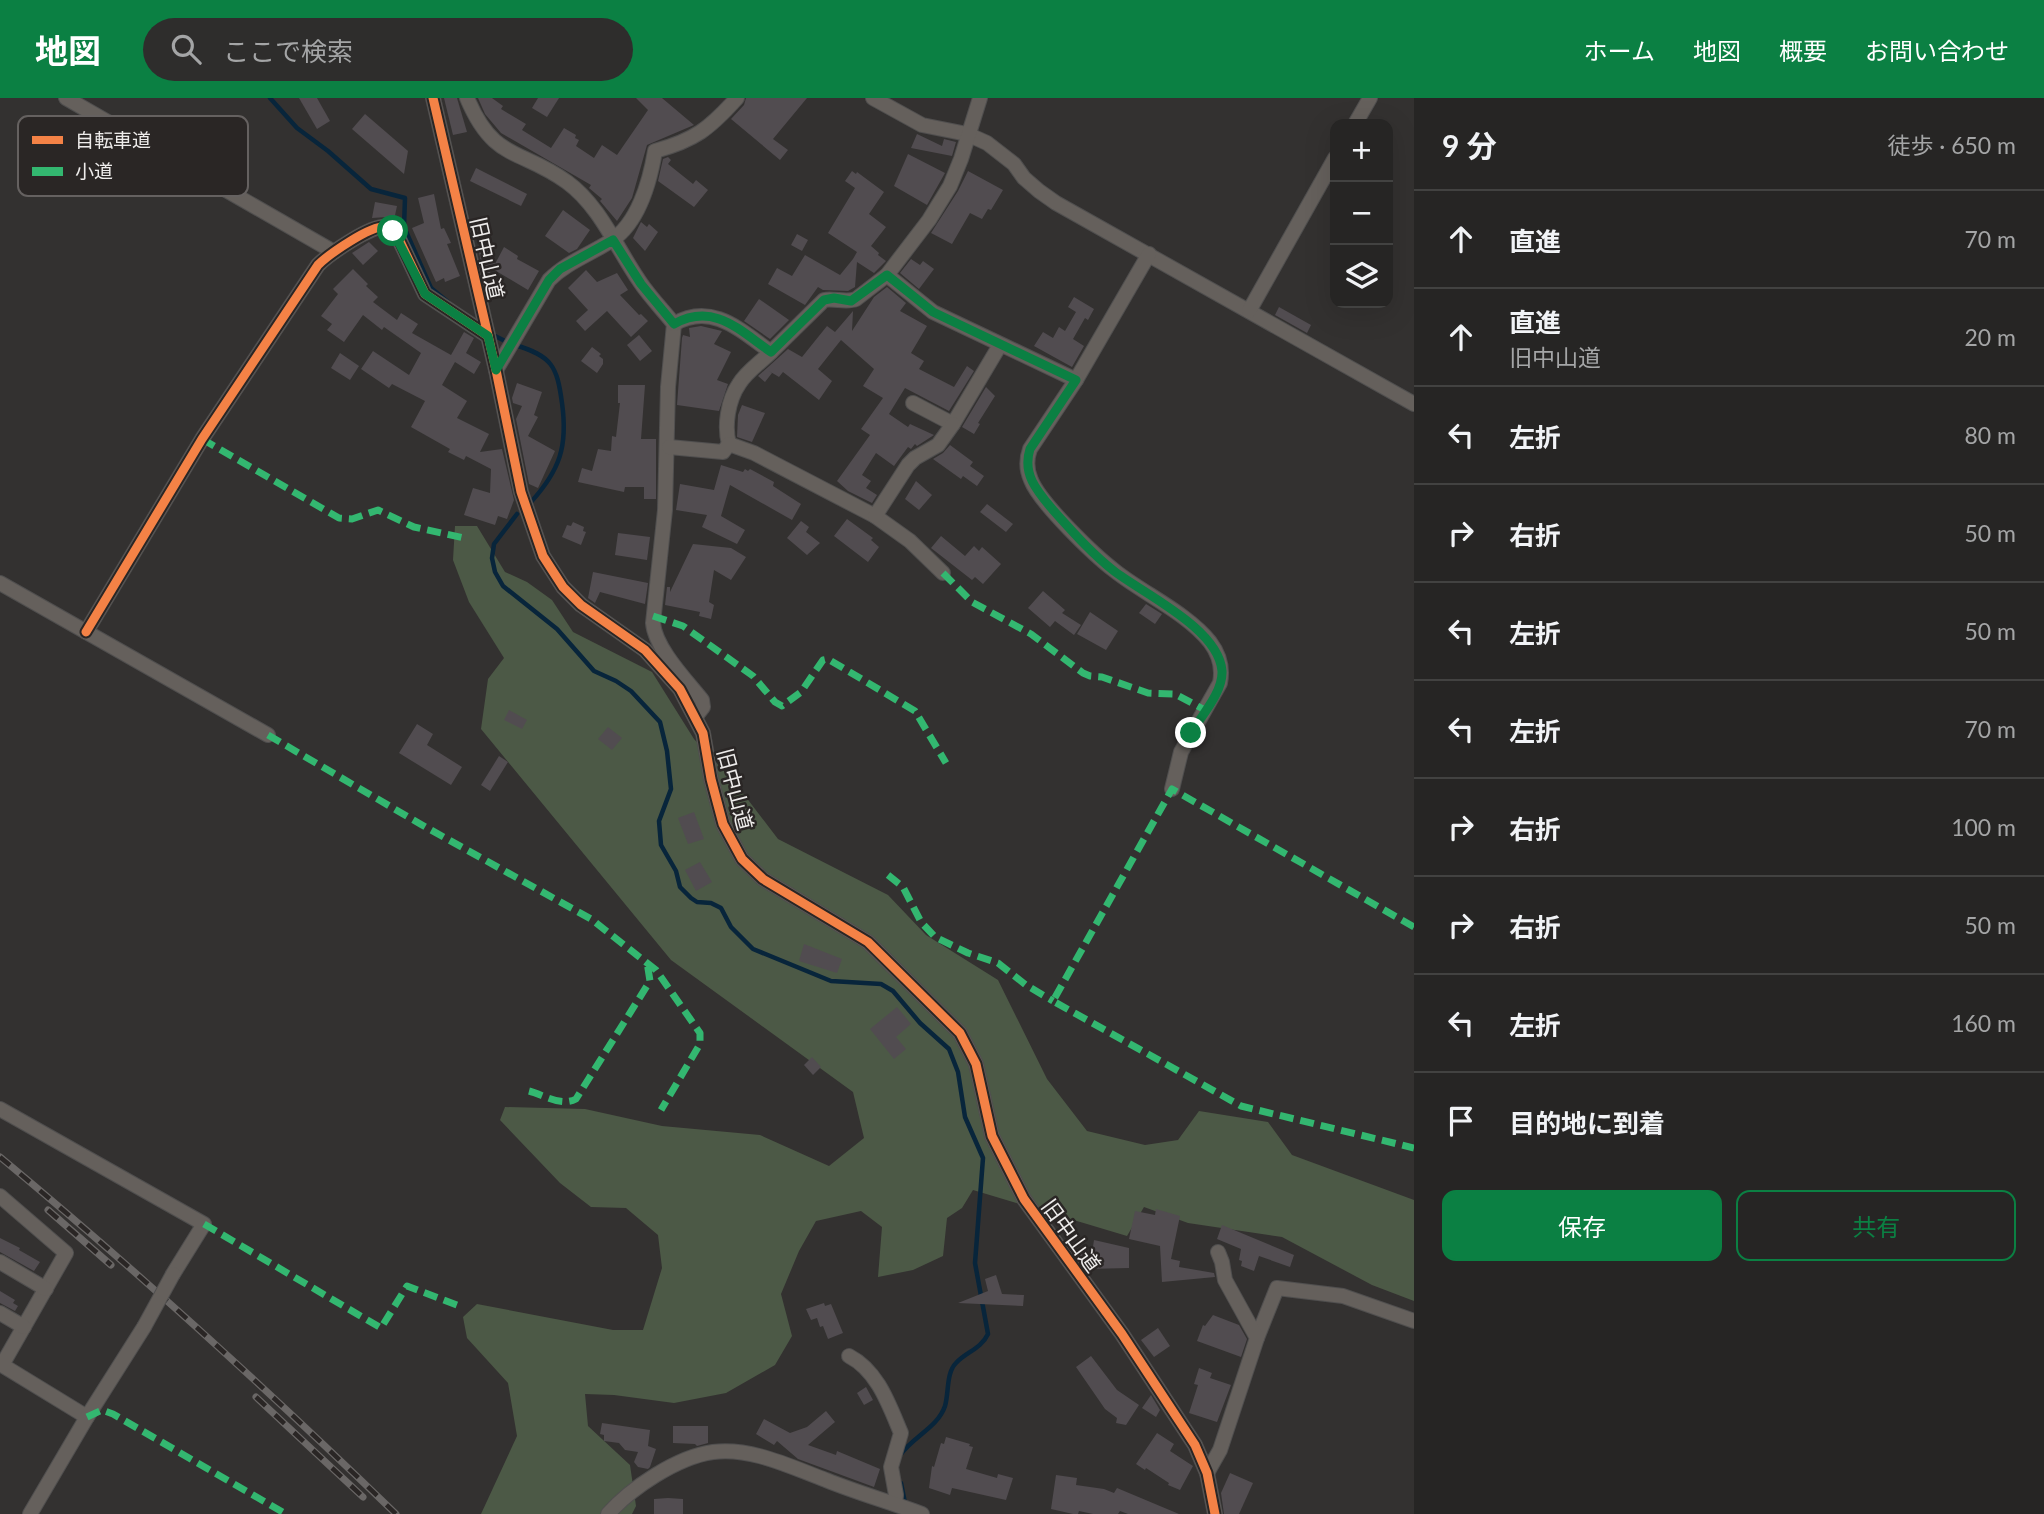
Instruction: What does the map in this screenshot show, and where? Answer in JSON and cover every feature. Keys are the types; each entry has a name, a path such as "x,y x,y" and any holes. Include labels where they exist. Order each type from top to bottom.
{"street":[{"path":"66,98 97,116"},
{"name":"旧中山道","path":"433,98 527,512 538,546 550,568 581,606 655,659 680,689 695,716 707,748 711,779 723,824 742,859 763,879 868,942 960,1033 976,1064 992,1136 1010,1175 1185,1429 1207,1473 1215,1514"},
{"path":"467,98 477,120 496,144 566,181 593,208 641,284 674,324 668,387 666,510 653,631 660,645 702,700 703,707 695,716"},
{"path":"496,370 549,280 560,269 613,240 633,215 644,196 655,151 691,139 706,130 737,98"},
{"path":"873,98 922,125 967,134 1005,156 1024,178 1048,197 1414,404"},
{"path":"729,444 726,434 727,415 738,384 824,300 834,298 851,301 887,275 929,220 950,186 980,98"},
{"path":"1358,119 1370,98"},
{"path":"1249,310 1330,167"},
{"path":"237,196 334,252"},
{"path":"86,632 202,439 318,265 334,252 373,228 386,227 393,231 425,294 488,336"},
{"path":"1149,254 1076,380 1030,449 1026,461 1031,483 1098,557 1188,622 1210,643 1221,664 1220,683 1181,752 1172,789"},
{"path":"887,275 933,312 1076,380"},
{"path":"674,324 700,314 714,316 771,352"},
{"path":"875,516 908,465 938,445 1000,345"},
{"path":"913,403 953,424"},
{"path":"668,447 723,452 729,444"},
{"path":"729,444 754,453 875,516 910,541 943,573"},
{"path":"0,583 268,735"},
{"path":"0,1110 204,1224 30,1514"},
{"path":"0,1196 66,1253 2,1365 87,1417"},
{"path":"1218,1252 1225,1280 1257,1338"},
{"path":"0,1262 46,1289"},
{"path":"1207,1473 1220,1450 1257,1338 1277,1288 1343,1296 1414,1321"},
{"path":"0,1313 24,1327"},
{"path":"849,1356 867,1369 875,1379 901,1433 891,1467 895,1504"},
{"path":"608,1514 649,1479 683,1461 713,1452 742,1454 784,1463 922,1514"}],"green space":[{"path":"455,526 477,526 505,572 527,582 552,600 573,632 652,672 694,739 736,784 778,839 888,895 926,935 998,980 1047,1079 1087,1131 1145,1145 1178,1140 1199,1111 1268,1122 1292,1155 1414,1200 1414,1301 1372,1285 1282,1237 1188,1223 1144,1207 1127,1236 973,1190 962,1208 947,1218 943,1256 913,1270 878,1277 882,1227 861,1211 816,1221 799,1251 781,1294 792,1336 775,1365 726,1393 674,1403 585,1394 588,1426 630,1465 636,1506 632,1514 481,1514 517,1436 508,1383 467,1338 463,1317 477,1304 613,1330 643,1330 662,1268 658,1235 626,1208 591,1207 560,1183 500,1120 505,1107 585,1109 662,1126 760,1135 829,1166 864,1138 853,1092 671,960 481,729 488,679 504,658 469,602 453,560"}],"building":[{"path":"299,98 317,98 330,121 317,129"},
{"path":"444,98 457,98 467,132 453,135"},
{"path":"478,98 492,98 503,106 501,109 526,124 522,130 551,148 564,128 576,135 575,138 579,140 576,146 594,158 602,145 617,155 648,110 636,98 662,98 694,125 647,145 632,198 617,221 600,201 602,199 589,188 591,185 501,133 485,114"},
{"path":"538,98 559,98 547,117 532,108"},
{"path":"746,98 807,98 773,139 788,150 780,160 731,119 744,105"},
{"path":"365,114 408,151 404,174 352,129"},
{"path":"917,134 942,146 944,139 956,142 952,156 911,148"},
{"path":"908,154 945,173 927,205 894,186"},
{"path":"668,157 671,160 668,164 693,184 696,180 708,190 694,207 658,181 663,159"},
{"path":"476,168 527,194 521,206 470,181"},
{"path":"852,171 884,192 869,214 886,227 871,246 886,261 874,273 857,262 855,287 848,291 823,290 818,287 805,305 768,284 777,268 792,276 805,255 840,275 853,259 857,252 828,233 855,188 845,181"},
{"path":"968,171 1003,190 982,219 970,213 952,244 931,233"},
{"path":"434,194 441,229 444,228 451,243 447,244 460,276 445,282 444,278 436,282 412,228 424,223 418,198"},
{"path":"375,202 397,206 394,220 387,217 372,218"},
{"path":"563,210 590,230 577,249 569,253 545,236"},
{"path":"641,222 647,227 649,224 658,232 645,251 633,238"},
{"path":"797,234 808,240 802,251 791,245"},
{"path":"369,242 378,251 363,265 352,253"},
{"path":"490,245 495,264 504,247 518,256 517,259 539,271 528,290 491,268 490,274 483,270 478,248"},
{"path":"911,259 920,265 923,261 934,269 919,289 900,273"},
{"path":"353,269 378,297 373,302 397,320 401,313 418,324 412,333 451,355 464,332 474,338 466,353 481,362 474,374 455,362 442,385 467,401 457,418 489,434 480,452 502,449 514,500 507,519 498,516 495,525 464,515 473,488 490,493 491,469 466,456 464,460 448,452 450,449 411,427 425,401 392,384 389,388 361,369 373,351 409,375 421,353 384,327 382,330 363,315 344,342 327,330 332,324 321,316 338,294 333,289"},
{"path":"586,270 597,282 617,273 628,290 620,295 648,321 631,337 607,311 585,331 576,321 588,310 568,288"},
{"path":"887,287 906,303 900,311 927,326 911,353 924,361 919,369 954,387 967,366 974,371 949,411 905,388 889,414 908,427 910,424 934,435 917,446 915,444 911,449 908,447 894,466 876,453 862,475 871,481 866,488 877,495 872,503 848,491 837,481 870,435 861,429 883,398 863,386 874,369 841,340 818,369 832,381 819,400 783,372 779,377 769,371 772,373 765,382 758,376 788,349 802,357 827,326 835,332 853,311 852,331 874,297"},
{"path":"1074,297 1094,309 1088,320 1085,318 1073,339 1084,346 1072,367 1034,346 1043,332 1053,338 1059,327 1065,331 1076,312 1068,307"},
{"path":"759,299 789,320 770,339 744,321"},
{"path":"1279,307 1311,325 1307,333 1275,315"},
{"path":"701,326 722,331 714,344 731,352 717,380 728,384 719,411 677,405 682,338 683,335 690,337 689,328"},
{"path":"639,335 652,351 640,361 627,345"},
{"path":"592,347 603,359 597,373 581,361"},
{"path":"340,353 359,366 350,380 331,368"},
{"path":"517,383 542,392 534,415 538,417 528,436 555,451 538,488 529,484 516,419 522,406 513,403"},
{"path":"618,385 645,385 641,439 656,439 656,499 644,499 644,487 625,487 624,492 578,482 582,468 592,471 598,449 611,451 612,436 616,437 620,403"},
{"path":"986,387 995,396 974,434 962,427"},
{"path":"742,405 765,413 752,442 737,437 738,415"},
{"path":"950,445 973,462 970,466 984,476 977,486 963,476 961,479 933,459"},
{"path":"721,465 743,472 750,469 774,482 773,486 801,504 792,520 730,485 721,516 745,530 737,544 702,527 707,515 676,510 680,484 714,490"},
{"path":"916,481 932,495 919,510 905,499"},
{"path":"987,504 1013,524 1006,532 980,512"},
{"path":"847,519 873,538 871,540 879,547 868,562 834,536"},
{"path":"801,521 809,527 806,532 820,543 807,555 787,538"},
{"path":"573,522 584,527 583,531 586,532 581,545 562,537 567,525 571,526"},
{"path":"618,533 650,537 647,560 615,555"},
{"path":"941,536 965,556 974,546 979,551 982,547 1001,564 983,584 975,577 972,580 931,548"},
{"path":"693,544 731,548 746,557 731,580 714,570 709,602 714,605 711,619 699,616 700,612 665,605 667,587 670,587 670,592"},
{"path":"593,572 648,583 645,604 600,592 595,603 588,598"},
{"path":"1043,591 1065,610 1062,613 1081,625 1074,635 1055,621 1050,627 1028,608"},
{"path":"1146,604 1162,614 1155,624 1139,613"},
{"path":"1090,612 1118,631 1106,650 1077,634"},
{"path":"509,710 527,720 522,729 504,720"},
{"path":"417,724 433,734 427,745 462,767 451,785 399,753"},
{"path":"608,727 622,738 612,750 598,739"},
{"path":"499,756 508,762 490,791 481,785"},
{"path":"694,812 704,839 688,844 678,818"},
{"path":"700,862 712,882 696,891 685,870"},
{"path":"804,944 842,959 837,973 799,961"},
{"path":"897,1007 911,1024 896,1037 906,1049 894,1059 870,1029"},
{"path":"812,1057 821,1067 813,1075 804,1065"},
{"path":"1156,1209 1180,1216 1171,1259 1180,1261 1179,1267 1214,1273 1215,1277 1162,1282 1160,1246 1129,1239 1135,1211 1155,1215"},
{"path":"1222,1225 1294,1255 1290,1267 1259,1256 1254,1271 1241,1266 1241,1249 1217,1239"},
{"path":"0,1238 40,1262 34,1271 0,1252"},
{"path":"1094,1240 1129,1248 1129,1268 1087,1269 1075,1253 1092,1253"},
{"path":"996,1275 1002,1294 1024,1295 1023,1306 958,1303 988,1291 985,1279"},
{"path":"0,1291 15,1300 13,1303 18,1306 15,1311 0,1303"},
{"path":"824,1303 825,1306 831,1304 843,1333 828,1339 823,1326 820,1327 817,1318 811,1320 806,1309"},
{"path":"1213,1315 1239,1325 1247,1339 1241,1357 1197,1341 1203,1325 1205,1326"},
{"path":"1158,1328 1170,1346 1154,1357 1141,1340"},
{"path":"1091,1356 1117,1390 1139,1405 1126,1425 1116,1423 1117,1418 1105,1409 1076,1367"},
{"path":"1199,1368 1212,1373 1210,1378 1231,1385 1217,1422 1189,1413 1198,1385 1194,1384"},
{"path":"866,1387 873,1400 864,1405 857,1393"},
{"path":"1151,1395 1160,1410 1156,1417 1142,1408"},
{"path":"826,1411 835,1422 808,1445 836,1455 837,1451 880,1469 874,1487 798,1459 777,1441 774,1445 756,1434 764,1419 790,1433 807,1427"},
{"path":"602,1423 650,1430 648,1446 656,1449 650,1467 638,1467 634,1462 638,1452 625,1450 619,1443 604,1441 604,1435 600,1434"},
{"path":"673,1426 708,1426 708,1443 697,1446 673,1443"},
{"path":"1157,1433 1174,1444 1170,1451 1193,1466 1180,1490 1136,1464"},
{"path":"946,1437 973,1447 966,1469 997,1478 998,1474 1013,1478 1006,1500 952,1488 950,1495 929,1488 932,1466 934,1467 941,1443 944,1444"},
{"path":"1230,1473 1253,1483 1239,1514 1224,1514 1221,1493"},
{"path":"1056,1475 1077,1478 1076,1485 1114,1493 1117,1488 1179,1514 1128,1514 1120,1511 1118,1514 1093,1514 1079,1511 1078,1514 1073,1514 1051,1509"},
{"path":"654,1499 683,1499 683,1514 654,1514"}],"waterway":[{"path":"270,98 297,128 371,189 405,198 404,227 431,288 448,302"},
{"path":"495,336 507,342"},
{"path":"515,345 537,353 551,364 558,380 564,418 560,457 549,479 531,502"},
{"path":"517,514 494,544 492,558 495,572 503,586 557,629 594,671 631,691 660,722 667,751 671,789 659,821 661,845 676,871 680,887 697,902 711,903 721,908 731,927 753,949 831,981 881,984 893,991 920,1023 949,1049 958,1072 965,1117 983,1158 975,1263 988,1334 953,1367 945,1406 937,1420 901,1454"},
{"path":"901,1483 905,1503"}],"railway":[{"path":"0,1157 201,1331 396,1514"},
{"path":"48,1210 111,1265"},
{"path":"256,1397 363,1497"}],"marked path":[{"path":"202,439 339,518 352,519 378,510 414,527 464,538"},
{"path":"943,573 972,602 1031,634 1083,673 1148,693 1175,694 1205,710"},
{"path":"653,616 683,626 753,676 775,702 782,706 801,692 823,660 828,659 915,711 946,763"},
{"path":"268,735 591,919 656,970 700,1033 700,1044 661,1110"},
{"path":"1414,927 1172,789 1053,1001 1241,1106 1414,1148"},
{"path":"888,875 903,887 921,922 935,937 968,953 998,963 1026,985 1053,1001"},
{"path":"529,1091 558,1101 576,1099 650,981 647,962"},
{"path":"204,1224 381,1328 407,1286 457,1305"},
{"path":"87,1417 102,1410 113,1414 286,1514"}],"cycle path":[{"path":"433,98 496,370 521,492 543,556 563,587 581,605 645,650 680,689 703,733 723,824 742,859 763,879 868,942 960,1033 976,1064 992,1136 1024,1199 1122,1334 1195,1445 1207,1473 1215,1514"},
{"path":"86,632 202,439 318,265 331,254 372,230 389,228 399,239 425,294 488,336"}],"route":[{"path":"393,231 425,294 478,332 488,336 496,370 549,280 560,269 613,240 641,284 674,324 700,314 714,316 771,352 824,300 834,298 851,301 887,275 933,312 1076,380 1030,449 1026,461 1031,483 1098,557 1115,572 1188,622 1210,643 1221,664 1220,683 1191,733"}]}
